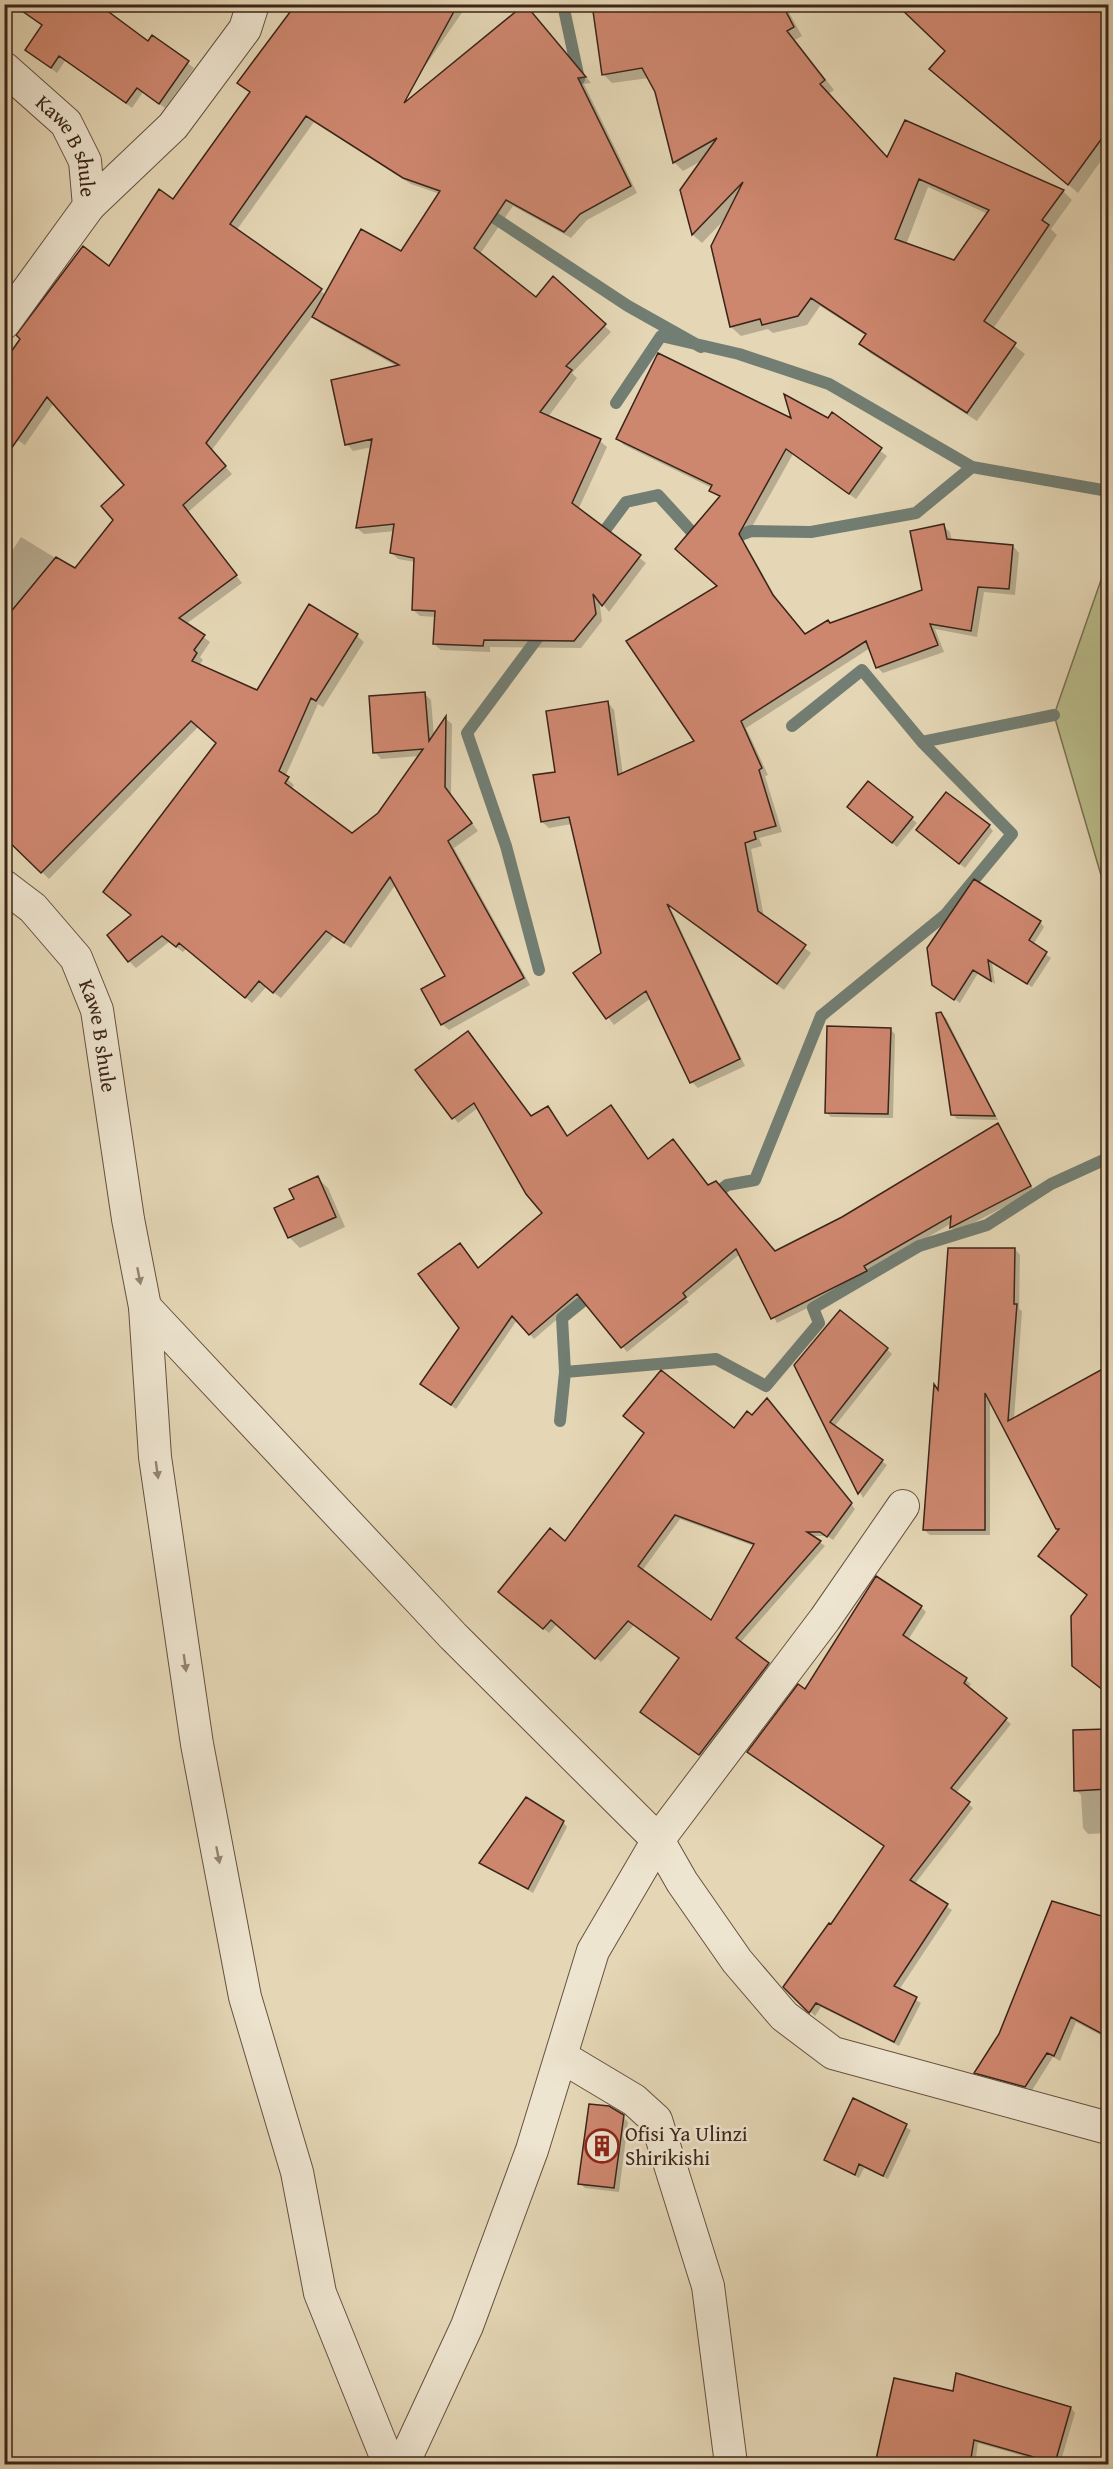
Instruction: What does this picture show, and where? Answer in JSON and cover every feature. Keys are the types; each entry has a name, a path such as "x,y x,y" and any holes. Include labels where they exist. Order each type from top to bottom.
{"street":[{"path":"89,206 172,126 245,29 253,4"},
{"name":"Kawe B shule","path":"4,68 66,123 85,161 89,206 4,323"},
{"name":"Kawe B shule","path":"4,886 33,908 76,958 97,1010 128,1219 146,1307 158,1480 197,1744 245,1997 297,2172 320,2293 388,2464"},
{"path":"146,1307 453,1636 658,1840 682,1882 737,1961 784,2016 833,2053 1108,2128"},
{"path":"403,2464 467,2326 532,2150 562,2057 592,1951 658,1840 825,1619 903,1506"},
{"path":"562,2057 634,2100 656,2120 708,2286 731,2464"}],"green space":[{"path":"1108,560 1108,899 1054,715"}],"building":[{"path":"12,4 98,4 148,41 152,35 189,61 159,104 137,88 126,103 59,56 51,68 25,50 42,25"},
{"path":"296,4 458,4 404,103 525,4 586,77 578,78 631,186 580,214 564,232 506,200 474,248 536,297 553,276 606,324 566,366 572,370 540,412 601,439 572,503 641,555 602,606 593,594 596,614 574,641 484,640 483,646 433,644 435,611 412,610 414,558 390,553 394,524 356,528 372,439 345,445 331,380 399,365 312,317 361,229 401,251 440,191 403,178 306,116 230,224 322,289 206,443 226,466 183,505 237,575 179,618 205,635 194,650 197,653 192,661 257,690 309,604 358,634 316,701 311,698 279,771 289,777 285,783 352,833 378,813 423,749 373,753 369,696 425,692 429,741 446,716 445,787 472,823 448,841 524,978 441,1025 421,989 445,976 390,877 344,943 326,931 273,993 259,981 245,998 179,943 176,947 162,936 128,962 107,935 131,915 103,892 216,743 191,721 41,873 4,837 4,620 56,557 75,568 113,520 101,506 124,485 47,397 4,459 4,362 20,339 16,335 83,246 109,266 159,189 173,199 250,92 237,83"},
{"path":"592,4 782,4 794,27 787,31 825,80 820,84 887,157 905,120 1064,190 1042,220 1049,225 984,321 1016,343 967,413 859,344 866,334 811,298 798,316 762,325 760,319 730,327 711,246 743,182 692,235 680,190 717,138 673,163 655,92 642,68 602,75","holes":["919,179 989,210 954,260 895,239"]},
{"path":"896,4 1108,4 1108,130 1068,185 929,69 945,51"},
{"path":"658,353 791,418 784,394 828,418 832,412 882,448 849,494 786,449 739,534 773,595 805,634 828,620 830,623 922,590 910,531 944,524 947,539 1013,545 1009,589 978,587 971,631 930,624 938,645 876,668 866,641 741,721 762,768 759,770 776,826 754,832 756,839 745,843 758,911 806,945 777,984 667,904 740,1059 690,1083 646,991 606,1019 573,973 601,953 569,817 541,822 533,775 555,772 546,711 608,701 618,775 694,741 626,641 717,586 675,549 720,496 709,491 712,485 616,439"},
{"path":"868,781 913,817 892,843 847,807"},
{"path":"946,792 990,825 959,864 916,830"},
{"path":"974,879 1041,921 1029,940 1047,952 1027,984 988,960 991,981 973,970 954,1000 932,985 927,948"},
{"path":"941,1012 995,1116 951,1115 936,1013"},
{"path":"827,1026 891,1028 888,1114 825,1113"},
{"path":"468,1031 531,1116 548,1106 567,1136 611,1105 648,1159 673,1139 708,1185 716,1181 775,1251 842,1217 998,1123 1031,1186 950,1228 951,1216 864,1266 867,1271 771,1319 736,1249 683,1293 686,1297 621,1348 577,1294 529,1335 512,1316 451,1405 420,1384 459,1328 418,1274 460,1243 478,1268 542,1213 526,1194 474,1103 452,1119 415,1070"},
{"path":"318,1176 336,1217 288,1238 274,1208 294,1199 289,1189"},
{"path":"948,1248 1015,1248 1014,1304 1017,1304 1008,1421 1108,1366 1108,1694 1072,1666 1071,1616 1087,1595 1038,1556 1059,1529 1056,1529 985,1393 985,1530 923,1530 934,1384 938,1390"},
{"path":"840,1310 888,1348 830,1422 883,1460 858,1494 794,1365"},
{"path":"661,1370 734,1428 747,1411 752,1415 767,1398 852,1503 827,1537 820,1532 807,1532 821,1541 736,1638 769,1663 699,1755 640,1712 679,1658 628,1621 595,1659 551,1620 543,1629 498,1592 550,1528 565,1541 644,1433 623,1416","holes":["675,1515 754,1544 711,1620 638,1566"]},
{"path":"876,1576 922,1606 903,1635 967,1678 964,1683 1007,1718 951,1788 970,1802 910,1880 948,1904 894,1986 917,1997 894,2042 816,2003 809,2013 783,1987 829,1923 831,1924 884,1846 747,1752 798,1684 805,1689"},
{"path":"1108,1729 1108,1789 1074,1791 1073,1730"},
{"path":"526,1797 564,1821 528,1889 479,1863"},
{"path":"1052,1901 1108,1918 1108,2037 1071,2017 1054,2056 1047,2053 1025,2087 974,2073 999,2034"},
{"path":"853,2098 907,2124 883,2176 859,2164 855,2175 824,2160"},
{"name":"Ofisi Ya Ulinzi Shirikishi","path":"589,2104 609,2106 624,2115 614,2188 578,2184"},
{"path":"956,2373 1071,2407 1055,2463 974,2440 970,2464 875,2464 894,2378 953,2391"}],"waterway":[{"path":"566,4 564,9 579,79"},
{"path":"481,209 628,306 701,347"},
{"path":"616,403 661,336 739,354 829,384 972,467"},
{"path":"724,541 751,531 811,532 916,513 972,467 1108,491"},
{"path":"597,541 626,502 658,495 701,542"},
{"path":"539,970 506,846 467,733 545,628"},
{"path":"792,726 862,670 922,742 1054,715"},
{"path":"711,1198 727,1185 755,1180 821,1016 945,915 1012,834 922,742"},
{"path":"560,1421 565,1372 716,1359 766,1386 819,1323 813,1308 919,1246 987,1225 1051,1184 1108,1158"},
{"path":"565,1372 562,1318 594,1292"}],"place":[{"name":"Ofisi Ya Ulinzi Shirikishi","path":"602,2146"}]}
